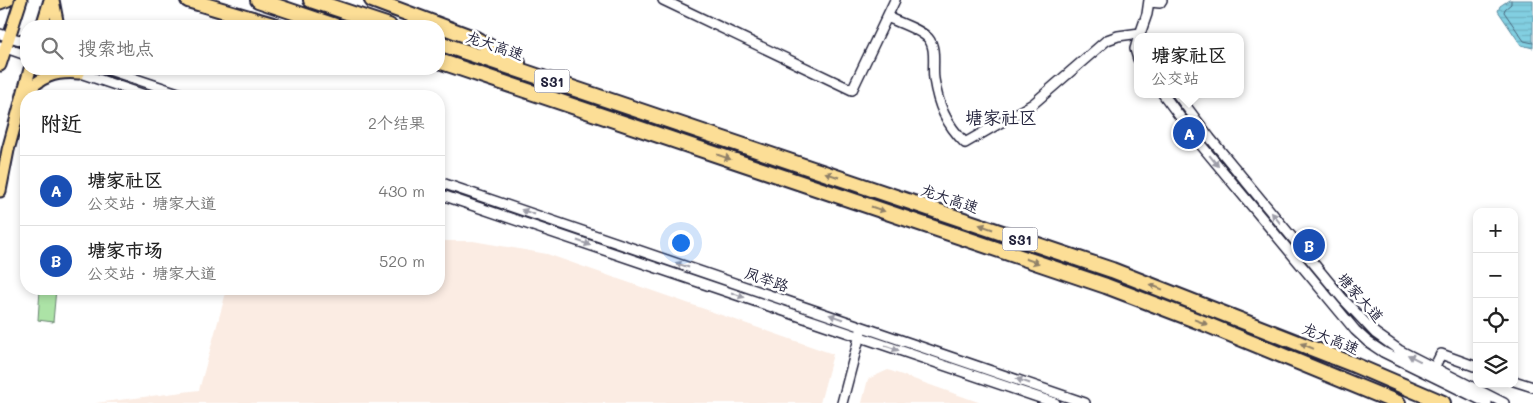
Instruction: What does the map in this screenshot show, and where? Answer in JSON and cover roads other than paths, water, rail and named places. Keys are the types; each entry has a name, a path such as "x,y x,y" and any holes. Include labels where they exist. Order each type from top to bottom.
{"highway":[{"path":"188,0 256,20"},
{"path":"258,0 317,20"},
{"path":"311,0 371,20"},
{"path":"372,0 425,20"},
{"path":"445,27 476,39 547,80"},
{"name":"龙大高速","path":"445,45 1112,270 1358,366 1443,403"},
{"name":"S31","path":"445,63 1106,286 1203,323 1398,403"},
{"path":"445,68 500,82"}],"main road":[{"path":"0,3 8,0"},
{"path":"0,64 4,35 21,0"},
{"path":"44,20 52,0"},
{"path":"52,0 57,20"},
{"path":"24,90 28,75"},
{"path":"29,90 43,78 52,75"},
{"path":"0,191 20,104"}],"street":[{"path":"663,0 852,90 895,0"},
{"path":"1140,33 1149,1 1160,3 1162,0"},
{"path":"887,17 927,37 932,45 934,78 944,117 953,132 965,143 1033,104 1107,40 1118,36 1134,36"},
{"path":"4,35 20,40"},
{"path":"2,47 20,53"},
{"path":"85,75 130,90"},
{"path":"124,75 169,90"},
{"name":"塘家大道","path":"1166,98 1202,145 1355,330 1383,352 1487,403"},
{"name":"塘家大道","path":"1180,98 1217,146 1363,322 1387,343 1504,403"},
{"name":"凤举路","path":"445,184 1085,403"},
{"name":"凤举路","path":"445,196 1055,403"},
{"path":"842,403 862,326"},
{"path":"1434,368 1441,354 1473,366"},
{"path":"1518,382 1533,387"}],"water":[{"path":"1509,0 1533,0 1533,48 1521,45 1498,11 1500,6"}],"place":[{"name":"塘家社区","path":"1189,133"},
{"name":"塘家市场","path":"1309,245"}],"district":[{"name":"塘家社区","path":"1001,117"}]}
